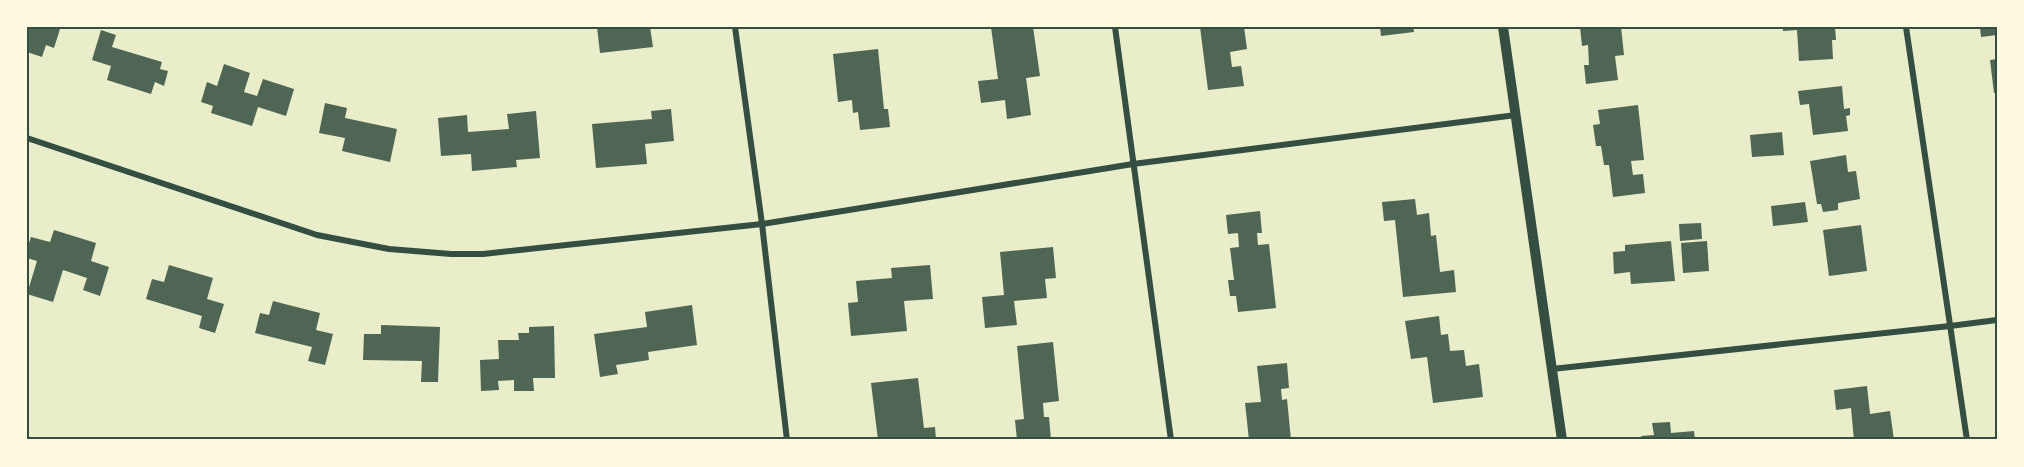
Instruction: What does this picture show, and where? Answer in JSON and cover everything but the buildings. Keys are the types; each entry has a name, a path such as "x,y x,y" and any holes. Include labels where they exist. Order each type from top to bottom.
{"street":[{"path":"735,27 762,224 787,440"},
{"path":"1115,27 1171,440"},
{"path":"1503,27 1562,440"},
{"path":"1906,27 1967,440"},
{"path":"27,138 317,235 389,249 430,253 483,254 762,224 1133,164 1516,115"},
{"path":"1551,369 1997,320"}]}
